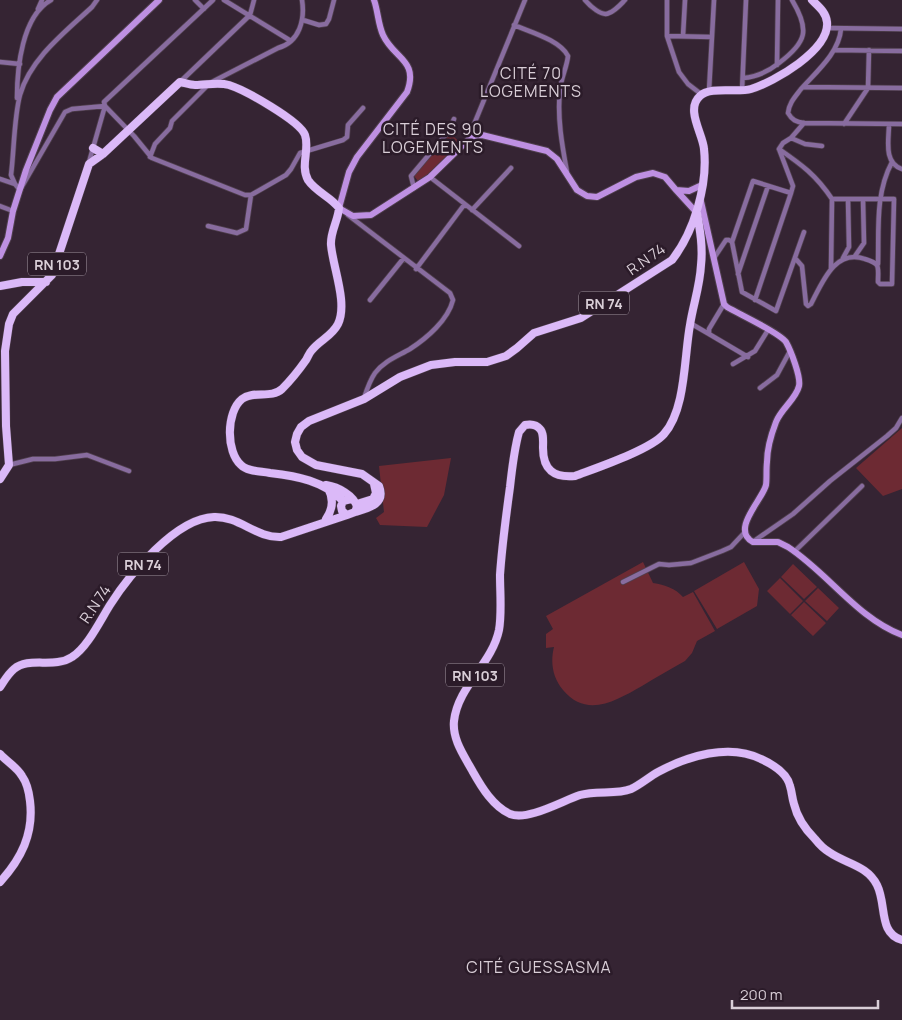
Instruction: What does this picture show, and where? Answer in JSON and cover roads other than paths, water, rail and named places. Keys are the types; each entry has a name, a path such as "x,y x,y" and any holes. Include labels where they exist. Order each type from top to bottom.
{"main road":[{"path":"705,93 742,91 760,86 790,70 817,46 826,28 825,16 812,0"},
{"path":"89,164 103,154 180,82 194,85 210,83 230,85 296,123 304,133 306,141 304,162 307,178 339,208 331,242 341,301 341,317 328,337 311,351 306,360 280,391 242,399 234,410 230,426 230,444 235,458 242,467 325,486 349,506"},
{"name":"R.N 74","path":"0,687 7,676 21,664 53,664 72,657 84,645 131,577 172,535 187,524 201,518 222,517 240,522 271,538 294,534 323,522 349,506 372,507 380,500 380,488 372,480 357,472 316,464 302,457 297,450 295,442 301,428 309,421 364,399 400,377 431,365 495,361 506,356 534,333 581,318 672,260 682,248 697,213 704,169 704,147 694,115 694,106 696,100 705,93"},
{"path":"93,148 103,154"},
{"name":"RN 103","path":"9,466 6,436 7,333 13,314 46,282 56,268 89,164"},
{"name":"RN 103","path":"697,213 702,238 702,263 699,286 690,323 678,406 665,433 647,446 601,466 575,476 563,477 554,474 546,463 543,454 542,431 534,425 525,424 519,432 501,554 500,628 490,653 461,698 454,722 456,739 482,787 496,804 510,814 521,816 583,794 630,790 659,772 704,756 732,751 747,753 760,758 776,767 790,782 794,806 804,826 816,841 829,852 857,865 872,877 882,899 888,931 891,936 902,940"},
{"path":"0,286 22,282 46,282"},
{"path":"0,479 9,466"},
{"path":"323,522 332,506 332,497 325,486"},
{"path":"0,754 22,774 28,792 31,811 28,839 13,868 0,882"}],"street":[{"path":"37,13 42,0"},
{"path":"17,112 17,87 25,36 30,23 37,13 51,0"},
{"path":"18,187 11,176 20,96 32,70 51,46 97,0"},
{"path":"0,256 8,238 18,187 57,97 158,0"},
{"path":"195,0 204,9"},
{"path":"89,164 105,104 213,0"},
{"path":"224,0 291,41"},
{"path":"180,82 250,15 254,0"},
{"path":"150,157 155,144 170,128 172,121 210,83 278,48 286,46 291,41 298,32 303,20 302,0"},
{"path":"303,20 319,25 326,24 334,0"},
{"path":"467,140 525,0"},
{"path":"585,0 589,5 604,14 609,14 626,0"},
{"path":"667,0 667,36 679,72 688,84 705,93 712,37 714,0"},
{"path":"683,36 685,0"},
{"path":"742,91 746,0"},
{"path":"777,65 778,0"},
{"path":"743,78 752,77 777,65 799,46 802,38 802,20 792,0"},
{"path":"339,208 349,172 357,157 407,92 411,81 410,69 382,33 376,1"},
{"path":"514,25 558,44 566,51 568,56 560,88 559,113 562,148 568,175"},
{"path":"826,28 902,29"},
{"path":"841,29 840,38 834,50 791,101 788,113 795,121 804,123 902,124"},
{"path":"667,36 712,37"},
{"path":"834,50 902,51"},
{"path":"844,124 868,88 869,50"},
{"path":"0,62 20,64"},
{"path":"803,87 902,88"},
{"path":"18,187 65,112 72,109 105,104"},
{"path":"105,104 150,157 244,195 251,195 286,175 300,153 344,140 347,137 348,125 364,108"},
{"path":"414,188 411,180 414,171 448,132 454,119"},
{"path":"779,149 783,142 791,138 804,123"},
{"path":"889,124 888,152 892,162 902,169"},
{"path":"339,208 353,216 371,215 430,177 467,140 474,136 482,135 547,151 557,159 577,190 587,196 597,196 636,177 653,173 658,174 664,177 697,213"},
{"path":"791,138 805,144 822,146"},
{"path":"755,300 793,186 779,149"},
{"path":"779,149 806,168 820,181 832,199 831,269"},
{"path":"832,199 863,198 879,198 892,198 894,199 892,284 880,284 878,282 878,266 879,198 886,172 892,162"},
{"path":"472,210 511,168"},
{"path":"430,177 519,246"},
{"path":"0,180 18,187"},
{"path":"791,193 753,181 732,242 742,292 776,311 804,232"},
{"path":"676,190 689,191 702,185"},
{"path":"738,276 768,186"},
{"path":"208,226 237,233 246,229 251,195"},
{"path":"623,582 659,564 669,565 691,562 722,551 731,547 745,532 750,511 766,486 770,440 775,426 781,412 799,386 799,379 790,351 781,337 724,304 700,196"},
{"path":"855,256 864,243 863,198"},
{"path":"841,261 849,247 848,199"},
{"path":"416,269 464,205"},
{"path":"0,206 13,211"},
{"path":"339,208 416,269 450,293 453,300 451,309 445,318 423,340 380,367 371,379 364,399"},
{"path":"714,258 726,240 732,242"},
{"path":"795,258 802,266 806,304 808,306 831,269 846,258 855,256 876,262 878,266"},
{"path":"370,300 403,258"},
{"path":"709,334 709,329 724,304"},
{"path":"690,323 748,357"},
{"path":"733,364 755,352 768,330"},
{"path":"760,388 777,375 790,351"},
{"path":"0,362 6,370"},
{"path":"753,542 793,514 830,481 887,436 896,428 902,418"},
{"path":"9,466 33,459 55,459 87,455 129,471"},
{"path":"795,551 862,486"},
{"path":"745,532 748,540 753,542 778,542 795,551 866,614 887,630 902,635"}],"district":[{"name":"CITÉ 70 LOGEMENTS","path":"531,82"},
{"name":"CITÉ DES 90 LOGEMENTS","path":"433,138"},
{"name":"CITÉ GUESSASMA","path":"539,967"}]}
